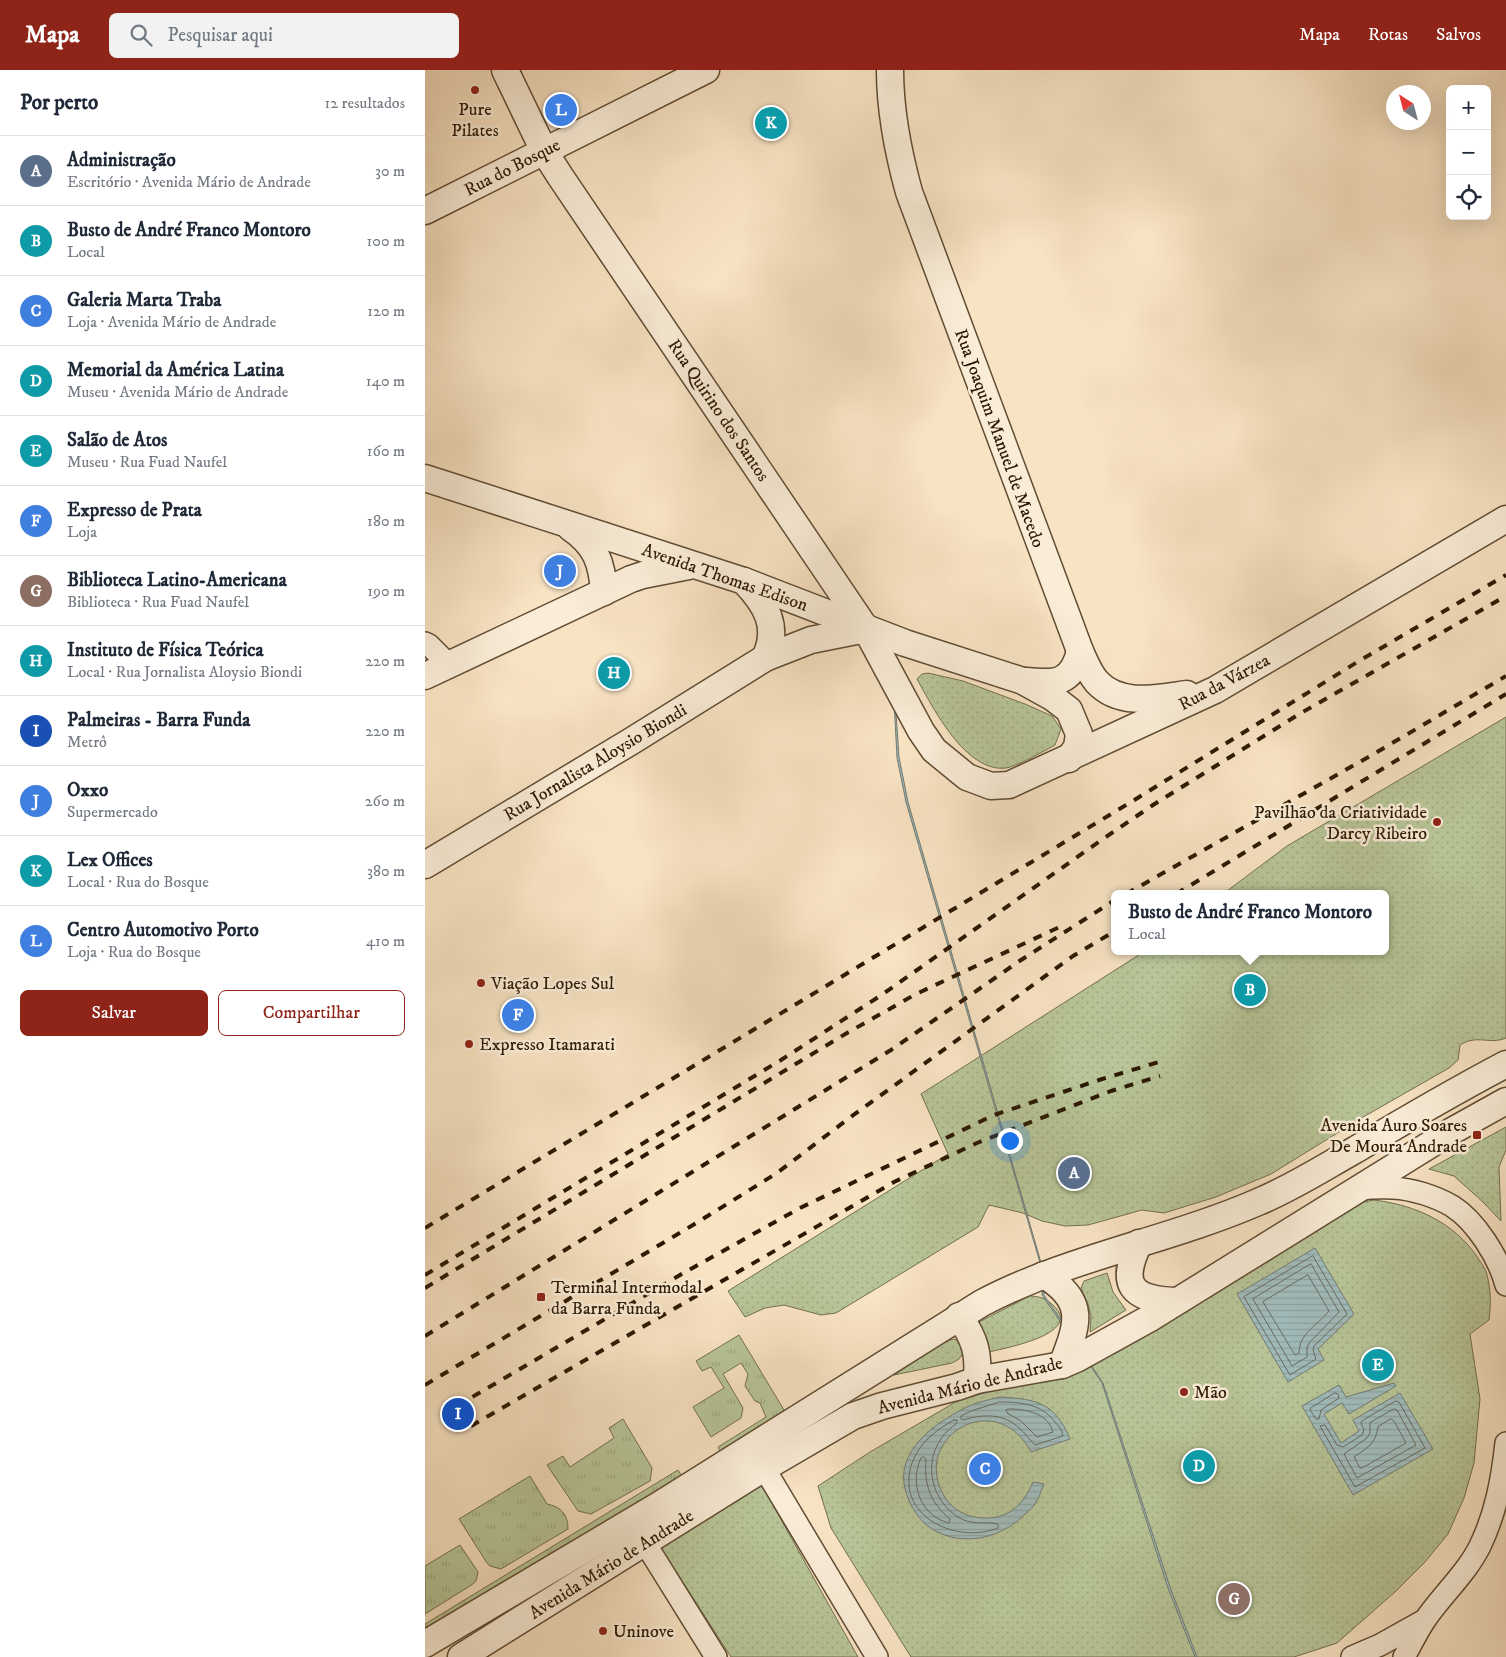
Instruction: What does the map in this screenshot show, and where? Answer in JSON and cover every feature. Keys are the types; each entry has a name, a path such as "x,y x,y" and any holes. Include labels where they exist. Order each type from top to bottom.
{"street":[{"name":"Rua Quirino dos Santos","path":"505,70 544,151 866,629 934,750"},
{"name":"Rua do Bosque","path":"425,211 706,70"},
{"name":"Rua Joaquim Manuel de Macedo","path":"890,70 894,127 909,192 1080,651 1090,671 1097,682 1117,695 1153,699 1215,690"},
{"name":"Avenida Thomas Edison","path":"425,478 744,581 866,629 1023,681 1069,710 1079,734 1077,747 1069,759"},
{"name":"Rua da Várzea","path":"934,750 967,777 991,786 1009,786 1215,690 1506,519"},
{"path":"564,523 584,539 598,556 603,572 604,592"},
{"path":"425,676 643,574 693,565"},
{"path":"744,581 754,591 769,618 772,633 771,646 765,658"},
{"name":"Rua Jornalista Aloysio Biondi","path":"425,865 630,742 765,658 811,640 866,629"},
{"path":"425,643 449,665"},
{"name":"Avenida Thomas Edison","path":"1023,681 1049,683 1063,680 1076,665 1080,651"},
{"path":"1175,1301 1153,1300 1136,1291 1131,1284 1129,1267 1139,1243 1227,1215 1291,1186 1506,1064"},
{"name":"Avenida Mário de Andrade","path":"461,1657 764,1468 859,1413 977,1380 1062,1365 1133,1328 1452,1131 1506,1101"},
{"path":"1358,1189 1393,1188 1431,1196 1452,1206 1469,1221 1483,1238 1496,1260 1506,1285"},
{"name":"Avenida Mário de Andrade","path":"425,1644 656,1507 959,1316 1004,1291 1044,1275 1139,1243"},
{"path":"1044,1275 1057,1283 1067,1293 1075,1310 1074,1331 1062,1365"},
{"path":"959,1316 969,1331 977,1351 977,1380"},
{"path":"1405,1657 1425,1619 1452,1587 1479,1547 1492,1516 1502,1480 1506,1443"},
{"path":"764,1468 877,1657"},
{"path":"645,1543 716,1657"},
{"path":"1352,1657 1381,1645 1425,1619"}],"green space":[{"path":"928,673 963,681 1052,716 1061,729 1055,745 1023,762 1006,768 991,767 977,760 964,750 952,736 917,679 922,674"},
{"path":"1506,717 1506,1038 1494,1041 1472,1040 1460,1045 1458,1060 1449,1068 1365,1116 1271,1174 1216,1197 1164,1213 1142,1210 1088,1225 1065,1226 989,1205 978,1227 836,1313 821,1315 784,1305 765,1308 745,1317 728,1291 948,1154 921,1094 1139,955 1389,955 1389,890 1228,890 1287,846"},
{"path":"1506,1127 1506,1150 1499,1167 1501,1221 1454,1176 1429,1169"},
{"path":"1374,1200 1389,1202 1419,1211 1432,1217 1457,1234 1485,1268 1490,1297 1489,1320 1470,1334 1480,1399 1474,1463 1464,1498 1448,1534 1424,1563 1396,1591 1337,1643 1294,1657 911,1657 831,1528 818,1486 870,1452 959,1400 1006,1387 1358,1203"},
{"path":"1107,1273 1113,1292 1126,1310 1090,1332 1091,1316 1081,1288 1084,1281"},
{"path":"1030,1296 1043,1298 1054,1306 1060,1316 1058,1324 1050,1332 1038,1338 989,1352 987,1340 979,1322"},
{"path":"739,1335 787,1415 722,1455 718,1447 766,1417 760,1403 755,1401 745,1386 748,1374 741,1363 723,1374 743,1408 741,1418 711,1437 693,1407 724,1388 711,1367 702,1371 696,1361"},
{"path":"954,1339 961,1342 963,1353 959,1359 952,1363 894,1375 946,1341"},
{"path":"623,1419 652,1468 650,1481 591,1514 578,1511 547,1465 563,1456 570,1467 614,1438 609,1428"},
{"path":"678,1470 683,1478 425,1635 425,1624"},
{"path":"530,1476 547,1504 563,1512 567,1519 568,1529 501,1569 490,1566 459,1519"},
{"path":"760,1482 858,1657 731,1657 659,1545"},
{"path":"460,1545 478,1572 476,1581 425,1614 425,1566"}],"water":[{"path":"772,497 895,699 899,757 908,802 1044,1273 1044,1295 1103,1383 1170,1587 1197,1657 1195,1657 1168,1588 1102,1383 1042,1295 1043,1273 906,802 897,758 894,700"},
{"path":"1315,1248 1354,1314 1318,1349 1324,1360 1288,1382 1237,1294"},
{"path":"1394,1383 1396,1386 1349,1414 1342,1403 1324,1414 1341,1443 1359,1431 1353,1420 1400,1393 1433,1449 1353,1495 1302,1406 1339,1385 1346,1397"},
{"path":"1000,1397 1024,1399 1043,1405 1058,1418 1070,1439 1031,1452 1015,1432 997,1422 978,1421 960,1428 946,1440 938,1457 937,1477 946,1499 955,1508 971,1516 983,1518 997,1517 1016,1507 1026,1496 1033,1482 1044,1484 1039,1498 1033,1506 1017,1522 1006,1529 982,1538 969,1539 944,1535 927,1526 910,1503 904,1477 911,1451 931,1430 955,1413 979,1402"}],"railway":[{"path":"425,1228 1136,799 1359,661 1506,575"},
{"path":"425,1275 781,1060 883,994 1153,805 1301,713 1506,596"},
{"path":"1133,890 1372,755 1506,676"},
{"path":"1183,890 1506,694"},
{"path":"425,1336 891,1050 1021,960 1111,903"},
{"path":"425,1288 847,1033 916,994 1066,924"},
{"path":"425,1385 777,1173 848,1119 1073,956 1111,933"},
{"path":"457,1406 680,1275 800,1208 994,1115 1159,1062"},
{"path":"471,1426 894,1182 977,1143 1111,1091 1160,1076"}],"place":[{"name":"Pure Pilates","path":"475,90"},
{"name":"Centro Automotivo Porto","path":"561,110"},
{"name":"Lex Offices","path":"771,123"},
{"name":"Oxxo","path":"560,571"},
{"name":"Instituto de Física Teórica","path":"614,673"},
{"name":"Pavilhão da Criatividade Darcy Ribeiro","path":"1437,822"},
{"name":"Viação Lopes Sul","path":"481,983"},
{"name":"Busto de André Franco Montoro","path":"1250,990"},
{"name":"Expresso de Prata","path":"518,1015"},
{"name":"Expresso Itamarati","path":"469,1044"},
{"name":"Avenida Auro Soares De Moura Andrade","path":"1477,1135"},
{"name":"Administração","path":"1074,1173"},
{"name":"Terminal Intermodal da Barra Funda","path":"541,1297"},
{"name":"Salão de Atos","path":"1378,1365"},
{"name":"Mão","path":"1184,1392"},
{"name":"Palmeiras - Barra Funda","path":"458,1414"},
{"name":"Memorial da América Latina","path":"1199,1466"},
{"name":"Galeria Marta Traba","path":"985,1469"},
{"name":"Biblioteca Latino-Americana","path":"1234,1599"},
{"name":"Uninove","path":"603,1631"}]}
